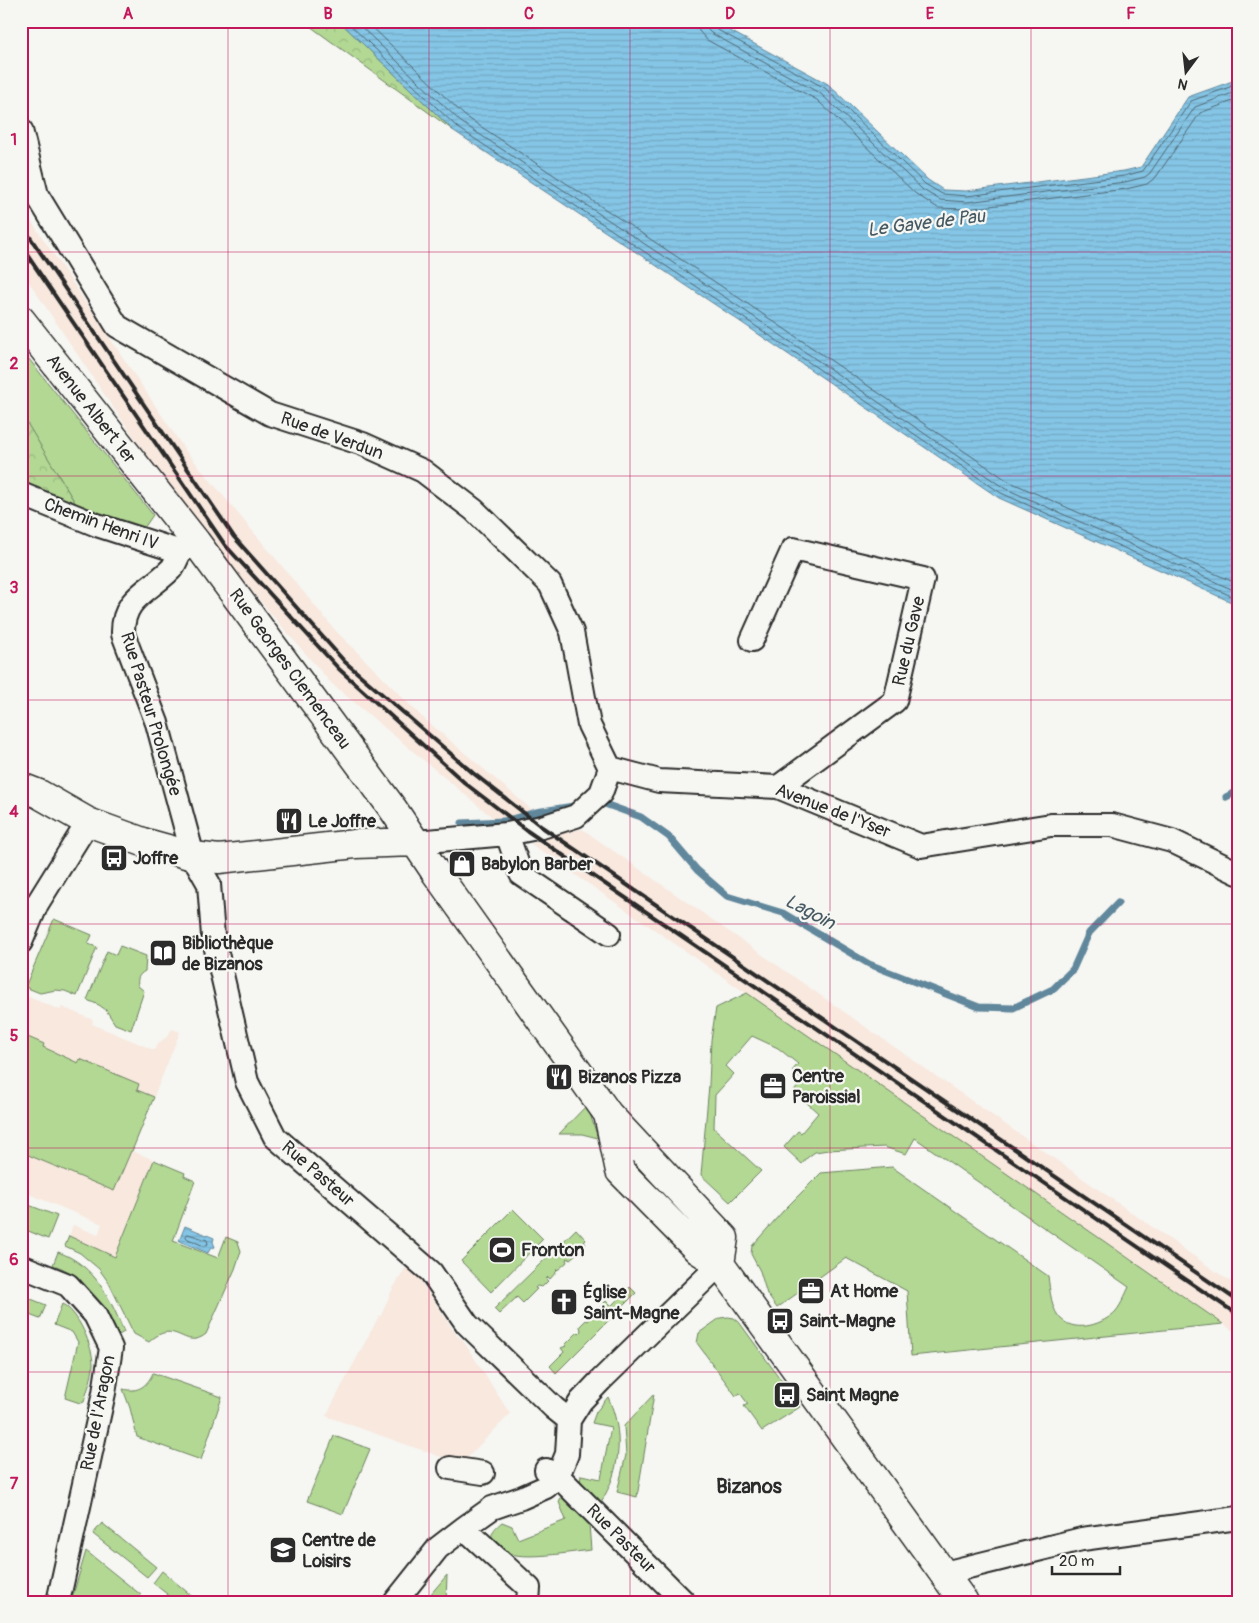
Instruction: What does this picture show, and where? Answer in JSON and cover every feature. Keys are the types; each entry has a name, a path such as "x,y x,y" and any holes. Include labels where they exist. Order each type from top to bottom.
{"main road":[{"name":"Avenue Albert 1er","path":"21,320 161,497"},
{"name":"Rue Georges Clemenceau","path":"161,497 189,547 416,842 442,882 608,1114 620,1171 698,1250 720,1264"},
{"path":"21,787 39,794 88,822 146,843 193,856 219,859 355,844 416,842"},
{"path":"720,1264 964,1602"}],"street":[{"name":"Rue de Verdun","path":"21,130 37,195 117,326 270,414 362,444 423,471 474,510 550,584 572,632 589,725 610,768"},
{"name":"Chemin Henri IV","path":"21,494 97,525 189,547"},
{"name":"Rue Pasteur Prolongée","path":"189,547 172,569 133,600 126,611 123,622 123,634 157,723 193,856"},
{"name":"Rue du Gave","path":"752,640 793,549 923,579 895,700 778,787"},
{"name":"Avenue de l'Yser","path":"610,768 659,781 778,787 921,846 1052,825 1112,825 1172,841 1238,873"},
{"path":"416,842 507,834 542,827 576,816 600,793 610,768"},
{"path":"21,942 37,904 88,822"},
{"path":"507,834 521,874 609,934"},
{"name":"Rue Pasteur","path":"193,856 209,884 213,936 247,1082 276,1137 431,1272 468,1324 554,1408 570,1420"},
{"path":"395,1602 438,1548 464,1528 492,1508 546,1487 551,1472 568,1454 570,1420 581,1402 601,1380 720,1264"},
{"name":"Rue de l'Aragon","path":"21,1266 68,1285 95,1315 111,1348 104,1393 58,1602"},
{"path":"450,1468 483,1472"},
{"name":"Rue Pasteur","path":"551,1472 684,1602"},
{"path":"944,1573 1082,1539 1238,1518"},
{"path":"464,1528 529,1588 528,1602"}],"shaded area":[{"path":"21,206 185,450 335,630 421,716 532,810 498,822 331,683 277,621 225,559 178,498 112,406 21,270"},
{"path":"582,829 1238,1287 1238,1334 531,844"},
{"path":"21,994 60,1010 62,1007 93,1020 92,1024 154,1050 172,1029 180,1032 132,1151 154,1160 115,1257 69,1236 73,1225 98,1235 102,1224 29,1194 27,1200 21,1198"},
{"path":"409,1263 457,1336 462,1339 510,1414 461,1464 326,1416 379,1316 381,1316 392,1290"}],"green space":[{"path":"303,21 339,21 454,131"},
{"path":"21,349 153,515 144,528 77,506 21,416"},
{"path":"21,416 27,423 77,506 21,503"},
{"path":"54,919 92,935 88,944 97,947 77,996 65,991 56,990 40,993 25,987"},
{"path":"120,946 146,956 145,971 138,977 138,986 144,991 131,1030 115,1024 106,1010 87,1000 107,951 116,955"},
{"path":"747,993 1223,1324 911,1356 907,1291 846,1258 777,1308 767,1294 760,1271 751,1254 752,1246 821,1173 892,1167 1048,1276 1055,1311 1068,1324 1083,1326 1105,1320 1118,1309 1129,1287 915,1138 906,1154 884,1147 828,1150 815,1152 802,1164 784,1147 798,1131 801,1133 818,1113 794,1091 803,1081 792,1071 798,1064 778,1048 752,1036 726,1066 734,1074 715,1095 714,1128 761,1171 730,1202 701,1175 711,1040 716,1008"},
{"path":"21,1034 44,1044 43,1047 78,1063 80,1059 139,1084 137,1090 154,1097 114,1191 21,1152"},
{"path":"587,1105 598,1138 582,1134 559,1134"},
{"path":"154,1160 185,1173 184,1176 195,1181 173,1241 218,1258 226,1237 238,1242 241,1251 206,1334 198,1338 185,1338 166,1332 149,1342 134,1334 109,1283 99,1269 80,1253 65,1246 69,1236 115,1257"},
{"path":"21,1202 57,1216 48,1239 21,1228"},
{"name":"Fronton","path":"513,1209 543,1239 491,1292 461,1261"},
{"path":"576,1229 586,1240 584,1242 586,1244 578,1251 575,1251 576,1254 569,1260 568,1258 567,1262 556,1270 550,1279 548,1277 546,1279 548,1281 542,1287 537,1286 535,1288 537,1289 523,1303 517,1297 499,1314 494,1309"},
{"path":"58,1252 82,1265 100,1284 124,1332 117,1336 99,1304 84,1284 65,1269 53,1265"},
{"path":"630,1287 636,1293 556,1373 550,1366 564,1352 561,1348 566,1346 581,1331 580,1326 586,1320 588,1321 588,1318 599,1310 606,1301 611,1306"},
{"path":"21,1295 46,1305 40,1319 21,1312"},
{"path":"62,1304 74,1314 84,1330 92,1357 93,1369 91,1379 84,1402 80,1403 65,1398 78,1342 72,1332 54,1325"},
{"path":"720,1318 734,1318 739,1322 784,1384 777,1390 790,1408 797,1403 800,1407 762,1431 744,1406 748,1404 740,1393 736,1396 697,1343 699,1333"},
{"path":"153,1373 222,1397 201,1460 137,1437 123,1389 138,1389 148,1382"},
{"path":"654,1394 637,1497 617,1492 626,1455 624,1426"},
{"path":"608,1397 616,1424 618,1451 613,1477 608,1490 601,1502 598,1502 580,1484 581,1475 601,1479 611,1427 592,1423 596,1412"},
{"path":"334,1436 370,1449 343,1514 307,1501"},
{"path":"561,1497 565,1498 589,1524 591,1550 535,1556 513,1555 506,1552 492,1538 495,1528 502,1522 512,1526 518,1539 566,1520 559,1502"},
{"path":"102,1523 156,1567 147,1577 93,1534"},
{"path":"86,1551 141,1595 136,1602 71,1602"},
{"path":"162,1571 199,1602 177,1602 153,1583"},
{"path":"447,1575 446,1602 424,1602"}],"water":[{"name":"Le Gave de Pau","path":"339,21 712,21 828,84 928,180 943,190 966,191 1124,171 1141,167 1188,97 1238,79 1238,605 999,498 729,314 454,131"},
{"path":"185,1226 214,1238 215,1247 210,1249 208,1253 179,1241"}],"waterway":[{"name":"Lagoin","path":"1226,797 1238,791"},
{"name":"Lagoin","path":"598,804 602,803 641,817 669,837 697,870 727,896 783,913 869,964 979,1007 1013,1008 1053,989 1073,969 1089,933 1118,903"},
{"name":"Lagoin","path":"462,823 504,821 536,812 580,805"}],"railway":[{"path":"21,224 234,537 345,662 473,773 542,827 1238,1301"},
{"path":"21,246 225,545 339,669 466,784 526,830 1238,1315"}],"place":[{"name":"Le Joffre","path":"289,821"},
{"name":"Joffre","path":"114,858"},
{"name":"Babylon Barber","path":"462,864"},
{"name":"Bibliothèque de Bizanos","path":"163,953"},
{"name":"Bizanos Pizza","path":"559,1077"},
{"name":"Centre Paroissial","path":"773,1086"},
{"name":"Fronton","path":"502,1250"},
{"name":"At Home","path":"811,1291"},
{"name":"Église Saint-Magne","path":"564,1302"},
{"name":"Saint-Magne","path":"780,1321"},
{"name":"Saint Magne","path":"787,1395"},
{"name":"Centre de Loisirs","path":"283,1550"}],"district":[{"name":"Bizanos","path":"749,1486"}]}
